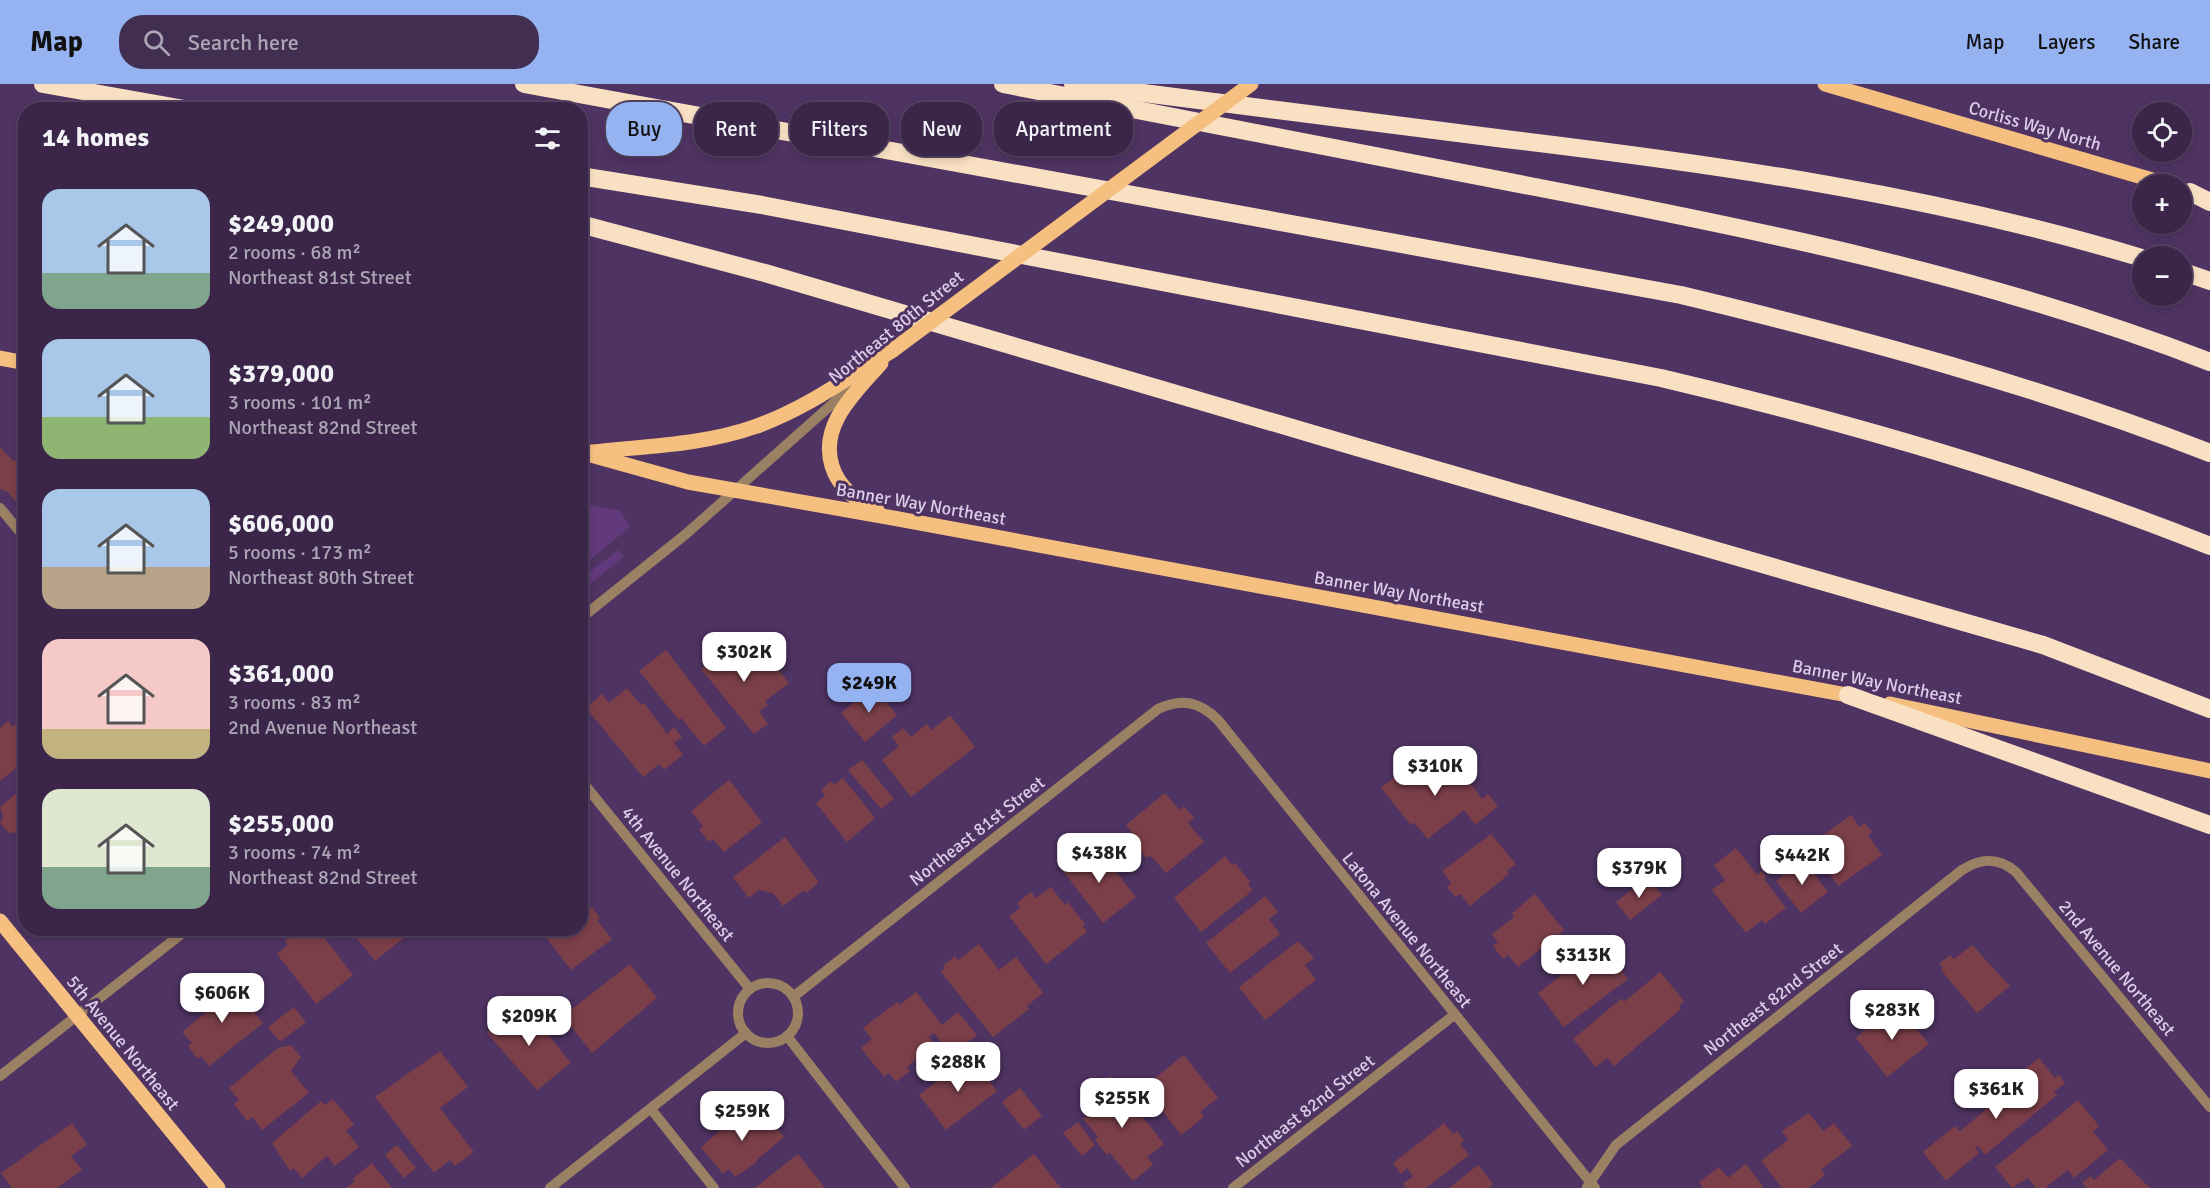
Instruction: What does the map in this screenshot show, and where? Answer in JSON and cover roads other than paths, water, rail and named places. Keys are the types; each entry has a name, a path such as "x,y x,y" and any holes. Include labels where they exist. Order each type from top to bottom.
{"highway":[{"path":"43,84 145,102"},
{"path":"524,84 1681,295 1932,359 2056,398 2210,453"},
{"path":"1004,84 1694,217 1826,246 2077,315 2210,362"},
{"path":"1073,84 1683,160 1931,203 2010,221 2132,255"},
{"path":"588,177 773,207 1661,378 1791,409 1920,445 2047,486 2210,546"},
{"path":"2192,193 2210,201"},
{"path":"588,226 776,276 1350,446 2043,645 2210,709"},
{"path":"2192,275 2210,281"},
{"path":"1848,695 2210,825"}],"main road":[{"name":"Northeast 80th Street","path":"893,350 1251,84"},
{"name":"Corliss Way North","path":"1825,84 2132,174"},
{"path":"2192,192 2210,196"},
{"path":"588,452 697,441 754,428 807,404 893,350"},
{"path":"893,350 849,399 832,428 828,453 836,476 847,491 862,504 893,518"},
{"path":"0,358 18,361"},
{"name":"Banner Way Northeast","path":"588,453 688,482 733,491 893,518 1848,695 2210,771"},
{"name":"5th Avenue Northeast","path":"0,921 76,1017 218,1188"}],"street":[{"name":"Northeast 80th Street","path":"588,613 686,534 893,350"},
{"path":"0,508 18,529"},
{"name":"Northeast 81st Street","path":"793,997 1158,709 1171,703 1186,701"},
{"name":"Latona Avenue Northeast","path":"1186,701 1202,707 1218,720 1591,1186"},
{"name":"4th Avenue Northeast","path":"588,789 750,989"},
{"name":"Northeast 82nd Street","path":"1591,1186 1616,1145 1962,870 1980,861 1990,860"},
{"name":"2nd Avenue Northeast","path":"1990,860 2000,862 2016,872 2210,1107"},
{"path":"0,1076 179,936"},
{"path":"764,983 782,986 793,997 798,1009 798,1018 787,1036 768,1043 758,1041 746,1033 738,1019 741,999 750,989 764,983"},
{"name":"Northeast 82nd Street","path":"1233,1188 1454,1015"},
{"path":"550,1188 746,1033"},
{"path":"787,1036 905,1188"},
{"path":"651,1109 714,1188"}]}
